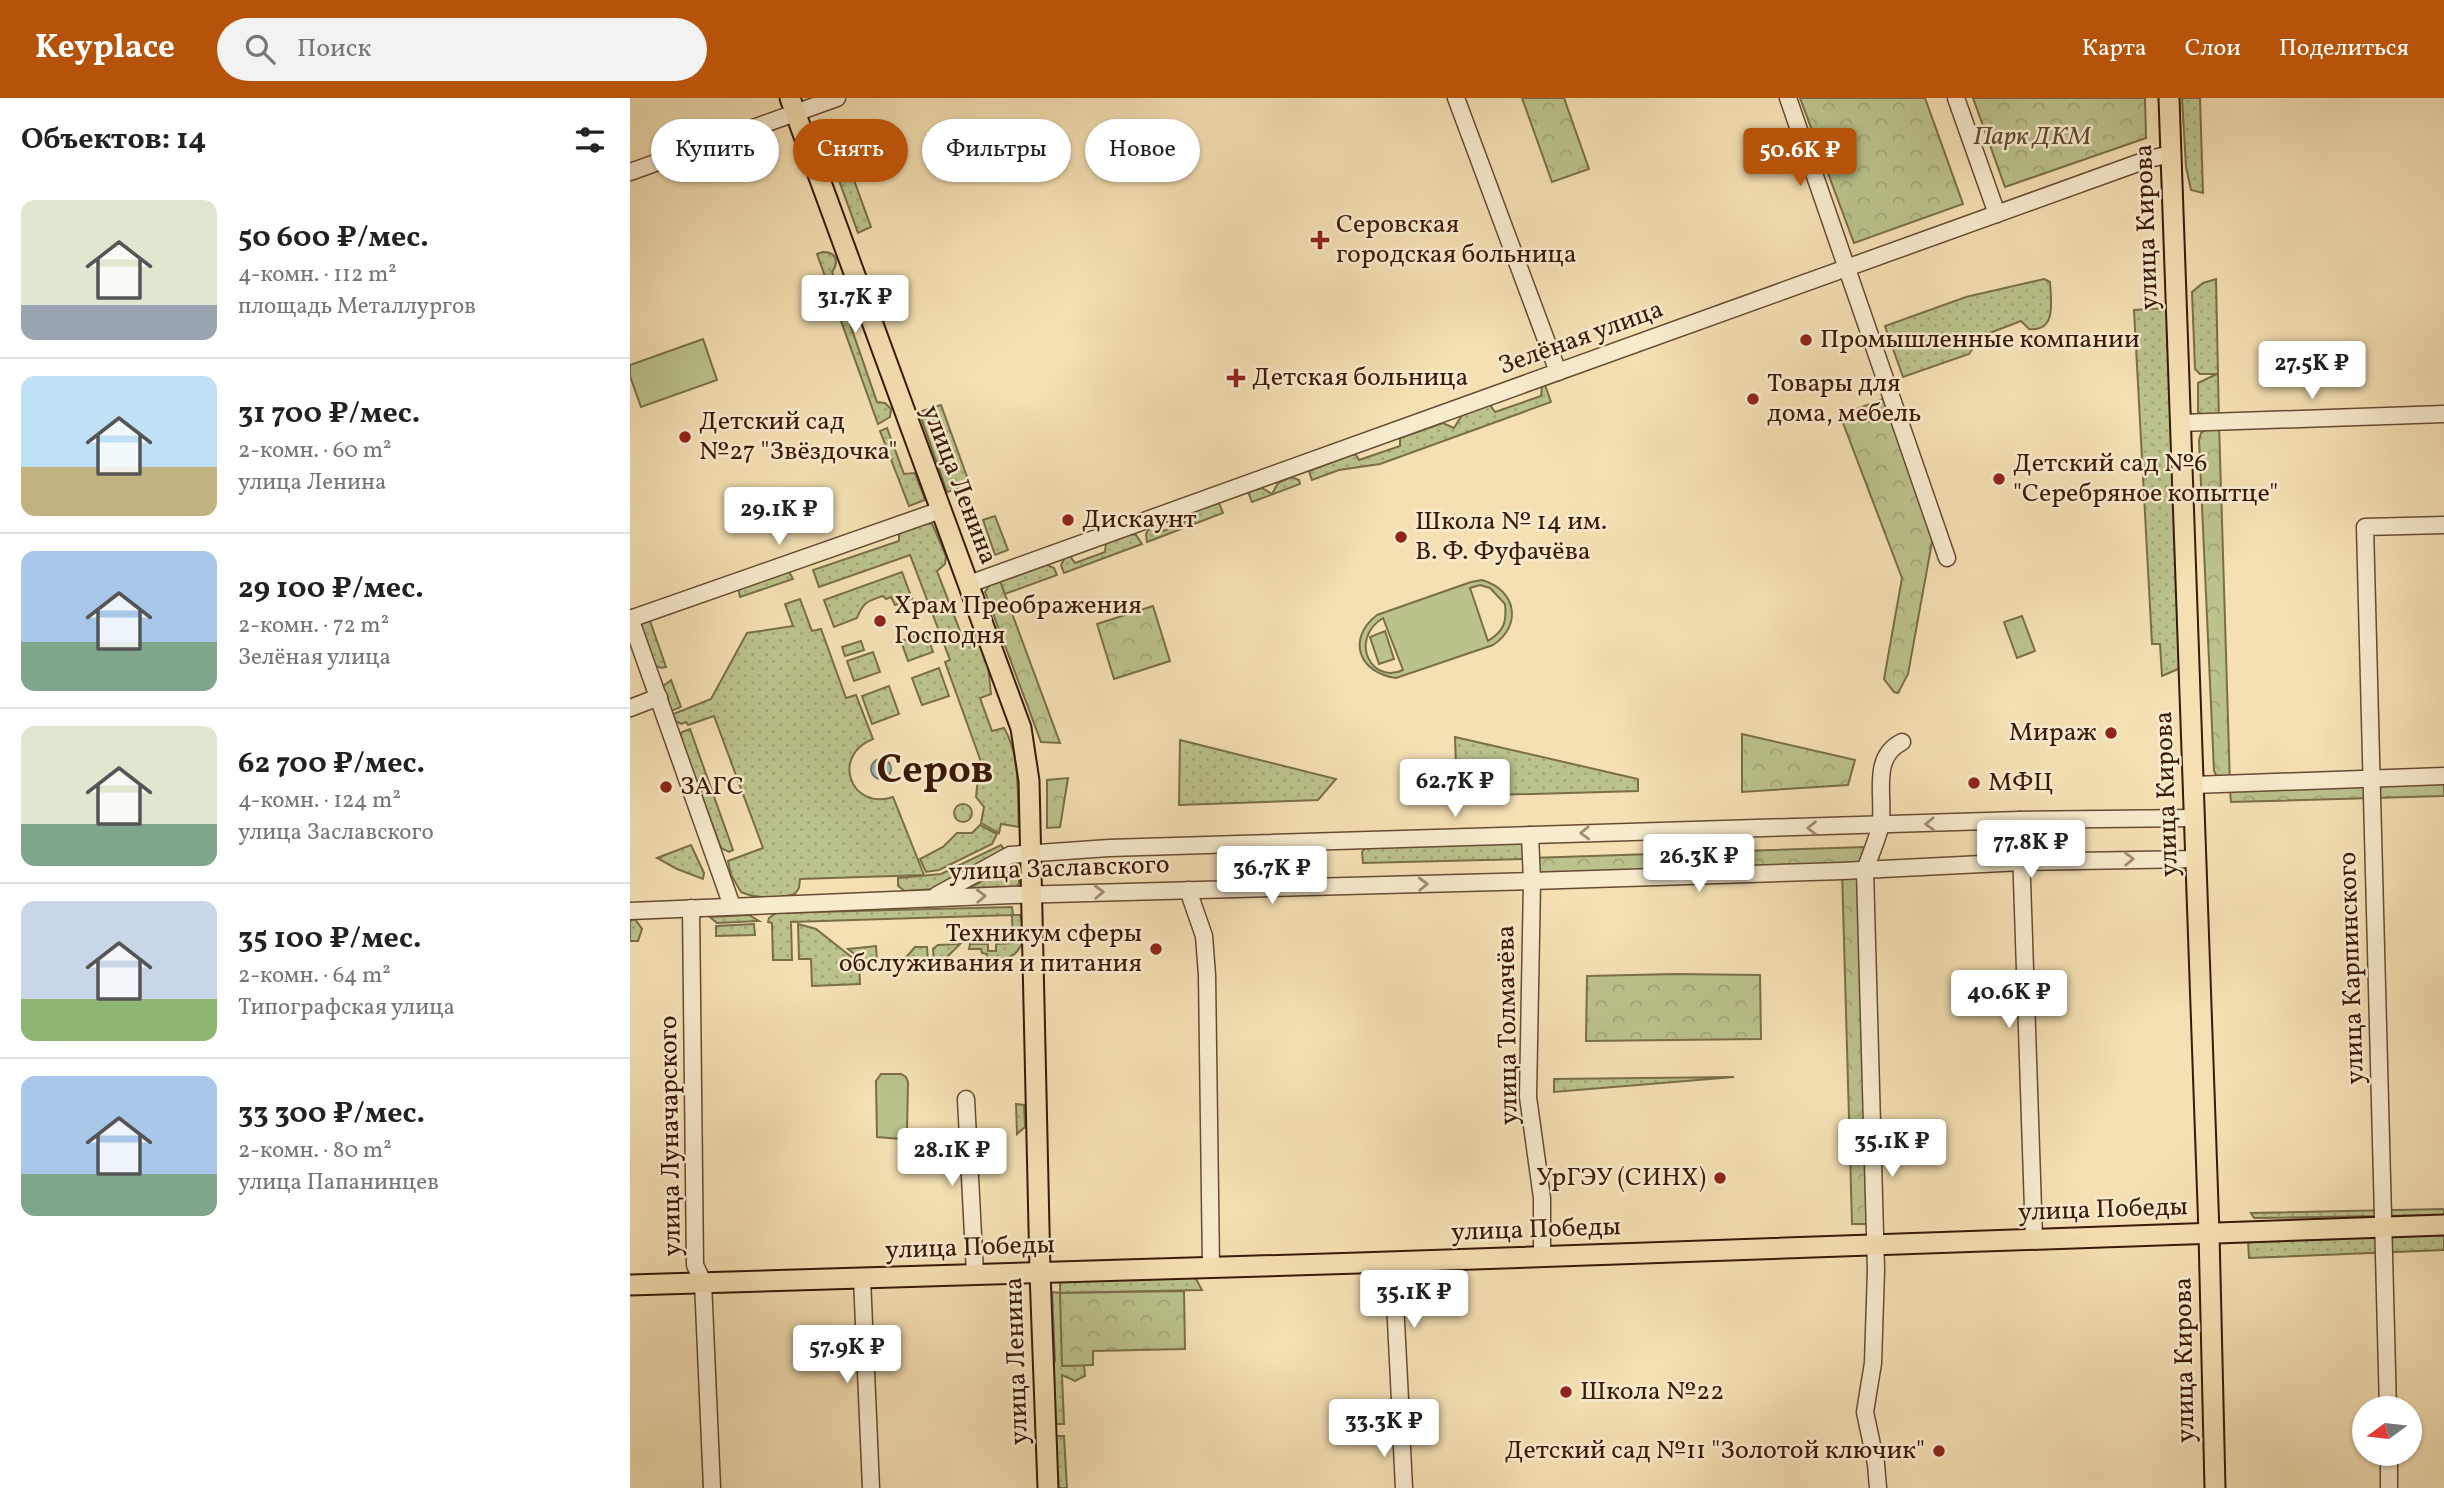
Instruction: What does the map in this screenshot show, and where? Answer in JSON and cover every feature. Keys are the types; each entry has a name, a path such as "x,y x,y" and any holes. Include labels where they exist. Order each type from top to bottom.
{"main road":[{"name":"улица Кирова","path":"2169,98 2215,1488"},
{"name":"улица Ленина","path":"793,106 1021,728 1029,781 1040,1272 1048,1488"},
{"name":"улица Победы","path":"630,1284 1211,1268 2444,1225"}],"street":[{"path":"630,172 793,106 837,98"},
{"path":"1456,98 1558,372"},
{"path":"1788,98 1947,558"},
{"path":"1955,98 1997,214"},
{"name":"Зелёная улица","path":"968,584 2149,159 2171,154"},
{"path":"2180,424 2444,414"},
{"path":"732,906 630,618 941,510"},
{"name":"улица Карпинского","path":"2388,1396 2365,527 2444,525"},
{"path":"630,708 659,697"},
{"path":"1878,1488 1865,1412 1873,1363 1876,1244 1865,870 1880,826 1880,791 1884,761 1892,747 1902,742"},
{"path":"2193,785 2444,776"},
{"name":"улица Заславского","path":"932,898 1010,855 1122,848 1530,835 2021,820 2194,818"},
{"path":"2021,820 2034,1239"},
{"name":"улица Толмачёва","path":"1530,835 1532,881 1528,1097 1542,1198 1542,1256"},
{"name":"улица Заславского","path":"630,911 1031,894 1532,881 2022,862 2195,859"},
{"path":"1188,890 1204,936 1208,975 1211,1268"},
{"name":"улица Луначарского","path":"691,908 695,1265 703,1282 712,1488"},
{"path":"966,1099 975,1274"},
{"path":"1393,1262 1400,1400"},
{"path":"862,1278 871,1488"},
{"path":"1401,1428 1404,1488"},
{"path":"2389,1466 2389,1488"}],"green space":[{"path":"1522,98 1564,98 1589,169 1552,182"},
{"path":"1800,98 1925,98 1963,204 1854,243"},
{"name":"Парк ДКМ","path":"1973,98 2145,98 2146,138 2005,187"},
{"path":"2182,98 2200,98 2203,193 2191,190 2186,167"},
{"path":"840,182 855,182 871,227 858,233"},
{"path":"823,252 835,258 836,265 832,272 877,402 885,403 891,409 890,417 878,424 817,254"},
{"path":"2044,279 2050,282 2051,306 2044,326 2029,329 2021,321 1974,339 1969,354 1903,377 1885,326 1966,297"},
{"path":"2216,279 2219,423 2198,412 2198,383 2217,374 2200,374 2195,369 2192,292 2203,283"},
{"path":"2167,308 2185,666 2162,676 2160,644 2152,644 2134,310"},
{"path":"703,339 717,380 641,407 630,376 630,365"},
{"path":"1545,385 1551,402 1380,464 1339,470 1312,480 1309,471 1353,454 1359,460 1400,446 1400,438 1443,423 1454,428 1462,415 1490,405 1495,412 1541,396 1542,387"},
{"path":"1883,399 1934,531 1908,674 1898,693 1894,692 1884,679 1902,578 1840,415"},
{"path":"941,405 970,485 947,492 919,412"},
{"path":"2219,423 2230,785 2217,777 2214,771 2199,440 2201,433"},
{"path":"887,428 904,474 915,473 925,500 909,506 880,431"},
{"path":"1291,477 1299,480 1300,484 1252,502 1248,492 1262,488 1272,494 1278,483"},
{"path":"1219,503 1223,513 1147,542 1146,534 1150,527 1155,527 1158,533 1184,523 1186,514"},
{"path":"995,516 1008,550 995,555 983,520"},
{"path":"924,523 932,524 946,556 945,564 937,571 962,636 976,635 988,666 991,694 980,698 992,731 1004,728 1016,763 1019,827 1001,824 999,833 981,823 984,807 976,797 980,759 945,662 950,660 910,555 819,587 813,570 899,541 899,531"},
{"path":"1130,534 1136,535 1142,544 1064,573 1061,565 1065,557 1070,556 1075,563 1105,552 1106,543"},
{"path":"1045,564 1054,568 1057,575 1005,594 1000,581"},
{"path":"788,570 793,579 740,597 738,587"},
{"path":"902,572 912,599 895,605 891,597 886,599 883,596 864,605 857,618 834,627 824,600"},
{"path":"1482,580 1493,585 1502,592 1512,609 1509,628 1493,645 1396,678 1383,675 1366,662 1361,654 1362,634 1367,624 1377,615","holes":["1480,585 1490,588 1505,604 1503,626 1498,634 1488,641 1470,588","1383,618 1403,670 1392,673 1374,666 1368,658 1366,648 1367,638 1373,627"]},
{"path":"1000,581 1060,743 1041,742 985,592 990,584"},
{"path":"800,599 812,631 821,629 846,698 856,695 873,739 860,747 852,757 851,779 857,789 866,796 878,799 893,797 924,875 800,879 795,894 768,898 741,892 731,875 728,861 763,848 714,716 688,725 686,722 681,724 675,721 671,715 711,699 747,633 793,626 785,604"},
{"path":"1153,606 1170,661 1114,679 1097,624"},
{"path":"2022,616 2035,651 2017,658 2004,622"},
{"path":"649,618 666,667 654,665 642,631 642,624"},
{"path":"1385,631 1394,659 1379,664 1370,637"},
{"path":"926,632 933,652 908,661 901,641"},
{"path":"861,641 864,650 845,656 842,647"},
{"path":"873,652 880,672 854,681 847,661"},
{"path":"939,668 949,696 922,705 912,678"},
{"path":"671,680 681,707 671,711 663,686"},
{"path":"889,686 899,714 872,724 862,696"},
{"path":"690,729 733,850 729,852 721,848 680,737 682,732"},
{"path":"1742,734 1855,760 1848,785 1742,792"},
{"path":"1455,737 1638,779 1638,791 1457,796"},
{"path":"1180,740 1336,779 1318,800 1179,805"},
{"path":"1068,778 1060,827 1047,828 1047,780"},
{"path":"2444,778 2444,796 2231,802 2230,791"},
{"path":"959,804 967,804 972,813 970,820 959,822 954,817 954,809"},
{"path":"980,825 997,834 992,844 939,870 926,872 920,859 943,847 957,833 972,833"},
{"path":"1521,843 1525,846 1527,859 1363,863 1362,852 1366,847"},
{"path":"691,845 704,873 703,879 657,858"},
{"path":"1001,845 1005,851 935,889 905,891 898,886 898,878 941,874"},
{"path":"1865,847 1875,1224 1852,1224 1842,871 1532,881 1531,858"},
{"path":"1006,868 1019,873 1019,884 1015,887 970,888"},
{"path":"1012,907 1013,915 1020,915 1023,935 1018,950 1006,958 987,958 987,954 982,953 981,949 969,949 970,944 988,944 988,951 996,951 996,944 1013,943 1012,915 791,922 792,960 773,960 772,923 768,922 776,913"},
{"path":"749,915 759,921 717,923 710,917"},
{"path":"635,919 642,929 638,941 630,941 630,921"},
{"path":"754,924 755,935 716,936 716,926"},
{"path":"798,924 816,929 859,963 860,984 812,986 811,959 799,959"},
{"path":"960,944 944,960 934,961 933,949 938,945"},
{"path":"876,946 877,962 865,962 848,949"},
{"path":"915,947 927,947 928,961 902,962"},
{"path":"1760,975 1761,1039 1586,1041 1587,976"},
{"path":"881,1074 901,1074 908,1082 907,1131 906,1136 901,1139 877,1137 876,1081"},
{"path":"1734,1077 1554,1092 1554,1079"},
{"path":"1016,1104 1024,1105 1025,1127 1017,1134"},
{"path":"2444,1209 2444,1215 2254,1218 2251,1213"},
{"path":"2444,1231 2444,1250 2249,1258 2248,1241"},
{"path":"1195,1277 1202,1290 1061,1293 1063,1366 1084,1365 1085,1376 1075,1381 1062,1375 1064,1424 1055,1424 1049,1370 1055,1361 1052,1292 1060,1293 1060,1281"},
{"path":"1184,1291 1185,1349 1093,1351 1093,1365 1062,1366 1060,1293"},
{"path":"1064,1436 1067,1488 1053,1488 1052,1439"}],"water":[{"path":"881,759 888,762 891,769 888,776 881,779 874,776 871,769 874,762"}],"place":[{"name":"Серовская городская больница","path":"1320,240"},
{"name":"Промышленные компании","path":"1806,340"},
{"name":"Детская больница","path":"1236,378"},
{"name":"Товары для дома, мебель","path":"1753,399"},
{"name":"Детский сад №27 \"Звёздочка\"","path":"685,437"},
{"name":"Детский сад №6 \"Серебряное копытце\"","path":"1999,479"},
{"name":"Дискаунт","path":"1068,520"},
{"name":"Школа № 14 им. В. Ф. Фуфачёва","path":"1401,537"},
{"name":"Храм Преображения Господня","path":"880,621"},
{"name":"Мираж","path":"2111,733"},
{"name":"МФЦ","path":"1974,783"},
{"name":"ЗАГС","path":"666,787"},
{"name":"Техникум сферы обслуживания и питания","path":"1156,949"},
{"name":"УрГЭУ (СИНХ)","path":"1720,1178"},
{"name":"Школа №22","path":"1566,1392"},
{"name":"Детский сад №11 \"Золотой ключик\"","path":"1939,1451"}],"district":[{"name":"Серов","path":"935,772"}]}
